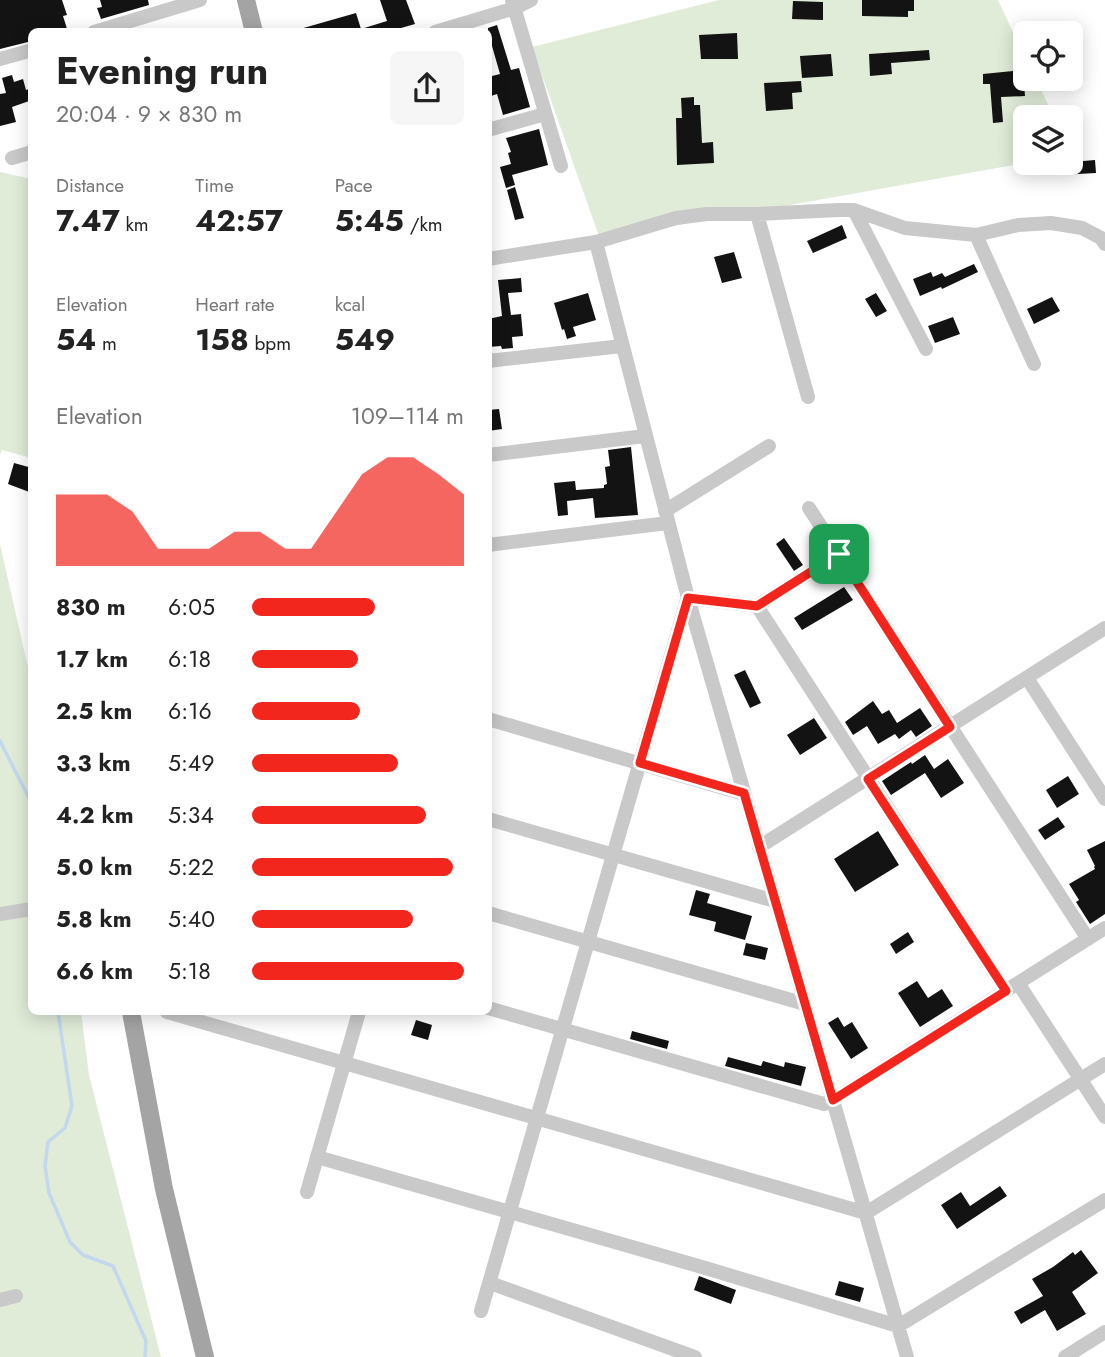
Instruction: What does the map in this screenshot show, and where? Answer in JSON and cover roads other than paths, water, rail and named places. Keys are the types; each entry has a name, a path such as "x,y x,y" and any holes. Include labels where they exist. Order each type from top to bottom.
{"main road":[{"path":"246,0 253,28"},
{"path":"132,1015 164,1189 205,1357"}],"street":[{"path":"107,28 200,0"},
{"path":"446,28 531,0"},
{"path":"514,4 561,166"},
{"path":"0,59 28,51"},
{"path":"492,129 545,114"},
{"path":"12,158 28,153"},
{"path":"854,210 926,349"},
{"path":"492,258 596,242 676,218 707,214 854,210 905,228 976,235 1017,225 1051,223 1082,228 1101,238 1105,244"},
{"path":"757,214 808,397"},
{"path":"976,235 1034,364"},
{"path":"596,242 688,598 907,1357"},
{"path":"492,361 622,345"},
{"path":"492,455 645,436"},
{"path":"492,544 666,517 769,446"},
{"path":"809,508 1088,939"},
{"path":"688,598 757,606 839,554"},
{"path":"481,1311 688,598"},
{"path":"757,606 1006,991"},
{"path":"760,847 1105,628"},
{"path":"1027,678 1105,799"},
{"path":"492,720 744,793"},
{"path":"492,819 775,901"},
{"path":"0,914 28,910"},
{"path":"492,914 805,1004"},
{"path":"492,1009 824,1104 1105,928"},
{"path":"1018,983 1105,1117"},
{"path":"177,1015 866,1213 1105,1064"},
{"path":"307,1192 358,1015"},
{"path":"317,1157 898,1326 1105,1200"},
{"path":"489,1283 695,1357"},
{"path":"0,1300 16,1296"},
{"path":"1065,1357 1105,1332"}],"waterway":[{"path":"0,741 28,796"},
{"path":"58,1015 72,1106 65,1128 48,1142 45,1166 49,1193 70,1242 83,1255 113,1266 146,1341 145,1357"}]}
